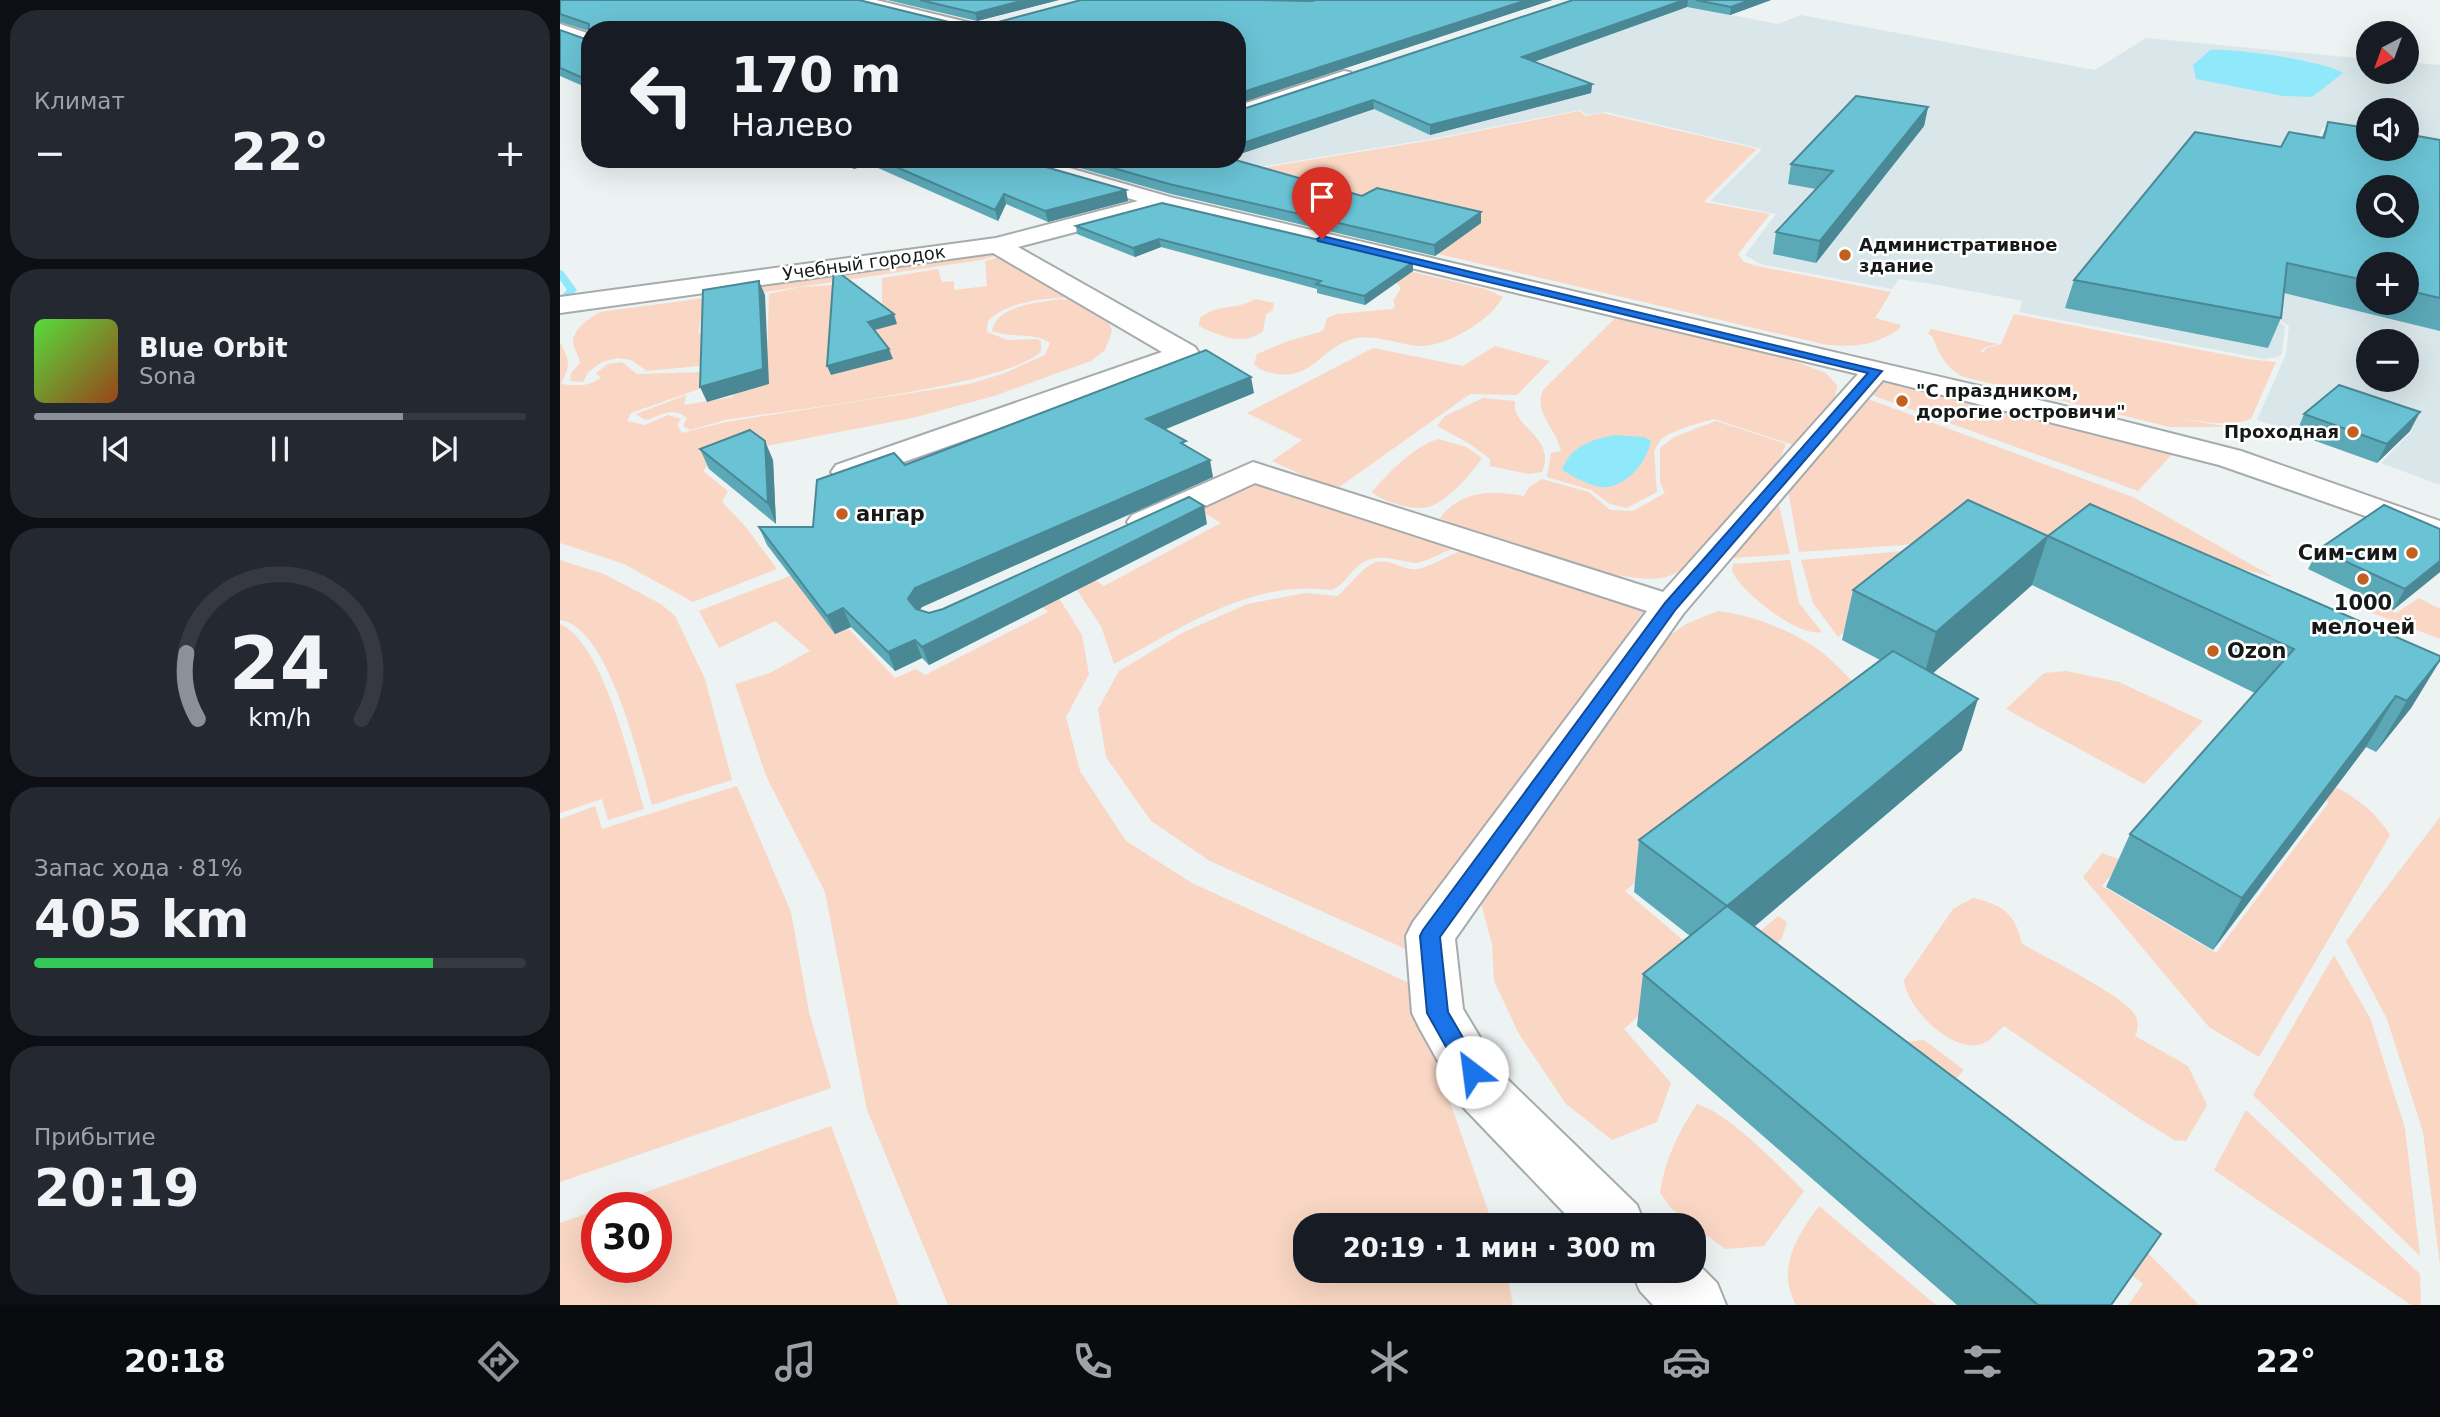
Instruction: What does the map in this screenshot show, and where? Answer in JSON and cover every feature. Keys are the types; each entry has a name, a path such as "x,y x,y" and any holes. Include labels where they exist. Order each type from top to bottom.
{"street":[{"path":"856,0 945,21"},
{"path":"560,29 581,37"},
{"path":"560,39 581,38"},
{"path":"1246,110 1366,69"},
{"path":"1246,92 1274,99"},
{"path":"1046,168 1164,202 2045,410 2230,457 2440,532"},
{"path":"1071,175 1090,168"},
{"name":"Учебный городок","path":"560,305 997,245 1164,202"},
{"path":"834,477 1185,353 997,245"},
{"path":"1604,1213 1483,1091 1438,1013 1430,936 1670,606 1876,371"},
{"path":"1120,533 1253,472 1670,606"},
{"path":"1674,1283 1695,1305"}],"shaded area":[{"path":"1653,0 1778,24 1801,15 2095,70 2146,38 2356,58 2356,84 2419,84 2419,63 2440,65 2440,485 2381,463 2412,431 2329,403 2295,432 2257,420 2286,354 2289,326 2194,265 2349,133 2322,128 2315,152 2192,266 2285,326 2282,353 2278,357 2264,359 2019,312 2023,301 1899,279 1892,289 1760,264 1745,255 1776,214 1710,201 1762,149 1606,112 1587,115 1580,110 1431,139 1235,171 1213,168 1246,168 1246,128"},
{"path":"1579,111 1586,116 1602,113 1757,149 1704,202 1770,214 1738,254 1744,262 1891,292 1875,318 1901,325 1899,329 1881,339 1862,344 1823,344 1190,196 1237,172 1433,140"},
{"path":"990,250 1002,254 981,260 765,292 725,297 718,293 602,307"},
{"path":"1007,255 1083,299 1047,299 1020,304 1007,308 988,321 987,332 1008,340 1041,341 1041,351 1022,363 988,375 943,385 725,420 690,430 683,426 687,418 682,414 672,412 645,420 636,414 686,395 684,405 733,397 734,386 767,363 769,294 800,287 834,285 882,306 882,278 938,269 942,282 954,281 954,290 987,286 985,261"},
{"path":"1379,264 1485,289 1503,297 1477,324 1440,343 1417,346 1377,338 1353,339 1334,348 1300,372 1290,374 1268,372 1254,364 1257,354 1323,331 1327,318 1336,314 1393,309 1393,301 1401,288"},
{"path":"705,298 698,334 766,324 762,362 716,369 699,366 647,371 631,360 617,358 602,362 588,372 583,382 570,381 571,373 580,363 574,347 574,336 586,321 600,312"},
{"path":"1060,299 1077,300 1107,319 1112,330 1110,337 1105,350 1091,361 994,396 912,418 755,448 706,467 703,471 728,491 722,502 745,526 777,569 693,602 624,564 560,543 560,342 568,363 561,384 591,383 601,378 596,373 608,364 622,362 637,374 707,372 702,388 631,413 627,421 645,425 668,415 681,419 677,425 682,433 726,422 969,384 1002,374 1045,355 1050,343 1037,337 992,331 995,322 1019,307"},
{"path":"1255,299 1274,303 1273,310 1266,314 1263,331 1255,336 1231,338 1199,326 1200,318 1208,313"},
{"path":"2014,314 2276,362 2251,419 2226,423 2184,419 2229,427 2170,427 1964,377 1948,365 1932,336 1928,334 1931,329 1998,344 1986,347 1980,351 1982,353 1987,348 2001,344"},
{"path":"1616,317 1758,348 1826,373 1837,385 1832,403 1793,445 1714,419 1669,434 1660,440 1654,451 1657,492 1627,508 1610,504 1591,490 1547,477 1551,453 1561,451 1543,414 1541,398 1543,390"},
{"path":"1495,346 1550,361 1517,395 1470,394 1335,490 1272,461 1302,440 1247,413 1373,348 1463,366"},
{"path":"1878,376 2178,448 2138,491 1863,392"},
{"path":"1860,396 2133,497 2273,577 2108,534 1983,545 1948,536 1904,545 1799,552 1787,484"},
{"path":"1483,398 1515,401 1520,419 1544,449 1542,472 1528,474 1490,466 1490,459 1470,444 1437,426 1445,416"},
{"path":"1716,421 1786,444 1772,473 1723,532 1693,561 1666,577 1638,578 1606,572 1479,534 1440,518 1448,509 1468,497 1489,493 1524,496 1529,487 1542,479 1589,492 1610,510 1633,511 1665,493 1660,482 1660,448 1674,437"},
{"path":"1438,439 1466,447 1482,458 1467,478 1448,496 1434,505 1420,508 1393,503 1372,492 1411,454"},
{"path":"1251,477 1462,545 1416,563 1387,558 1368,560 1357,566 1342,584 1331,590 1301,589 1245,599 1191,622 1114,664 1101,626 1062,568 1071,563 1104,586 1221,523 1191,505"},
{"path":"1776,492 1790,554 1719,559"},
{"path":"1950,547 1838,637 1813,603 1801,560"},
{"path":"1469,548 1647,606 1421,928 1410,951 1210,861 1151,821 1106,757 1098,709 1119,671 1182,633 1247,604 1305,593 1337,596 1364,569 1374,563 1385,562 1417,569"},
{"path":"849,553 830,609 895,678 916,669 925,675 1048,612 1019,585 1044,574 1082,635 1089,674 1066,717 1080,771 1126,841 1192,883 1418,987 1443,1082 1489,1213 1293,1213 1293,1283 1508,1283 1513,1305 948,1305 867,1110 825,892 766,776 735,684 770,673 810,651 775,621 719,648 699,611"},
{"path":"560,560 604,574 661,604 675,616 705,679 732,780 652,805 631,730 607,670 593,646 578,628 560,620"},
{"path":"1790,560 1799,603 1822,632 1800,628 1772,612 1747,590 1732,571 1733,564"},
{"path":"2419,598 2440,609 2440,639 2365,610 2373,604 2396,613"},
{"path":"1718,611 1760,621 1801,639 1824,654 1872,698 1625,891 1703,957 1624,1029 1671,1083 1657,1122 1612,1140 1566,1104 1519,1034 1494,981 1492,944 1482,907 1481,892 1666,638 1686,624"},
{"path":"560,624 576,636 590,655 602,679 614,707 644,809 608,820 602,799 560,813"},
{"path":"2066,671 2119,682 2203,721 2144,784 2006,709 2044,673"},
{"path":"2231,752 2298,772 2340,789 2376,816 2390,835 2259,1057 2209,1027 2083,877 2102,853 2123,861 2102,886 2216,953 2329,802"},
{"path":"737,786 791,912 809,1012 831,1088 560,1182 560,819 595,806 602,829"},
{"path":"2440,817 2440,1264 2423,1132 2387,1019 2346,941"},
{"path":"1973,898 2000,907 2006,912 2016,925 2022,944 2117,998 2135,1015 2135,1036 2188,1066 2207,1105 2186,1141 2174,1140 2137,1117 2004,1026 1985,1043 1966,1045 1942,1034 1921,1014 1912,1002 1904,980 1953,909"},
{"path":"1778,916 1787,922 1782,938 1773,947 1896,1043 1924,1040 1964,1070 1943,1093 2140,1245 2199,1305 2128,1305 2143,1284 1729,958"},
{"path":"2334,955 2370,1018 2405,1128 2420,1256 2253,1095"},
{"path":"1697,1104 1710,1110 1739,1129 1804,1191 1764,1246 1725,1249 1706,1235 1706,1213 1677,1213 1660,1193 1665,1169 1684,1125"},
{"path":"2246,1110 2420,1274 2421,1305 2411,1305 2214,1170"},
{"path":"831,1126 899,1305 560,1305 560,1223 581,1216 581,1283 672,1283 672,1192 646,1192"},
{"path":"1819,1206 1936,1305 1796,1305 1790,1291 1789,1265 1803,1229"}],"water":[{"path":"2210,50 2278,56 2318,64 2343,73 2312,97 2283,96 2196,79 2193,65"},
{"path":"1615,435 1644,437 1651,441 1646,456 1636,470 1623,481 1608,487 1596,486 1562,470 1576,449"}],"building":[{"path":"560,0 859,0 945,21 581,21 560,14"},
{"path":"920,0 1025,0 975,13"},
{"path":"1081,0 1527,0 1246,91 1246,21 1002,21"},
{"path":"1573,0 1684,0 1522,57 1592,84 1430,125 1373,100 1246,142 1246,108"},
{"path":"1696,0 1750,0 1731,7"},
{"path":"560,30 581,38 581,77 560,68"},
{"path":"1856,96 1928,107 1820,241 1776,232 1833,171 1791,164"},
{"path":"2328,122 2356,126 2356,161 2419,161 2419,136 2440,140 2440,298 2419,293 2419,252 2356,252 2356,278 2287,263 2281,318 2074,280 2195,132 2281,147 2289,132 2324,138"},
{"path":"1246,163 1362,196 1377,188 1481,212 1434,245 1169,184 1113,168 1246,168"},
{"path":"899,168 1049,168 1126,190 1045,211 1004,194 995,210"},
{"path":"1162,203 1413,262 1364,296 1316,284 1321,281 1159,239 1133,248 1076,226"},
{"path":"834,269 894,314 868,322 889,349 827,366"},
{"path":"759,281 763,369 700,387 703,290"},
{"path":"1206,350 1251,377 1146,419 1186,441 1181,443 1210,460 915,588 908,599 916,609 929,613 943,609 1189,497 1204,506 922,647 915,640 888,652 843,608 827,616 759,527 813,527 817,480 894,453 905,465"},
{"path":"2339,385 2420,412 2387,444 2304,414"},
{"path":"750,430 765,441 768,503 700,449"},
{"path":"1968,500 2048,536 1936,632 1853,590"},
{"path":"2090,504 2440,656 2440,660 2407,701 2396,696 2242,898 2130,834 2294,649 2048,536"},
{"path":"2384,505 2440,529 2440,561 2405,589 2319,549"},
{"path":"1893,651 1978,699 1727,906 1639,840"},
{"path":"1727,906 2161,1234 2111,1305 2038,1305 1643,974"}],"waterway":[{"path":"560,273 572,290 560,303"}],"place":[{"name":"Административное здание","path":"1845,255"},
{"name":"\"С праздником, дорогие островичи\"","path":"1902,401"},
{"name":"Проходная","path":"2353,432"},
{"name":"ангар","path":"842,514"},
{"name":"Сим-сим","path":"2412,553"},
{"name":"1000 мелочей","path":"2363,579"},
{"name":"Ozon","path":"2213,651"}],"route":[{"path":"1322,239 1876,371 1670,606 1430,936 1438,1013 1472,1072"}]}
